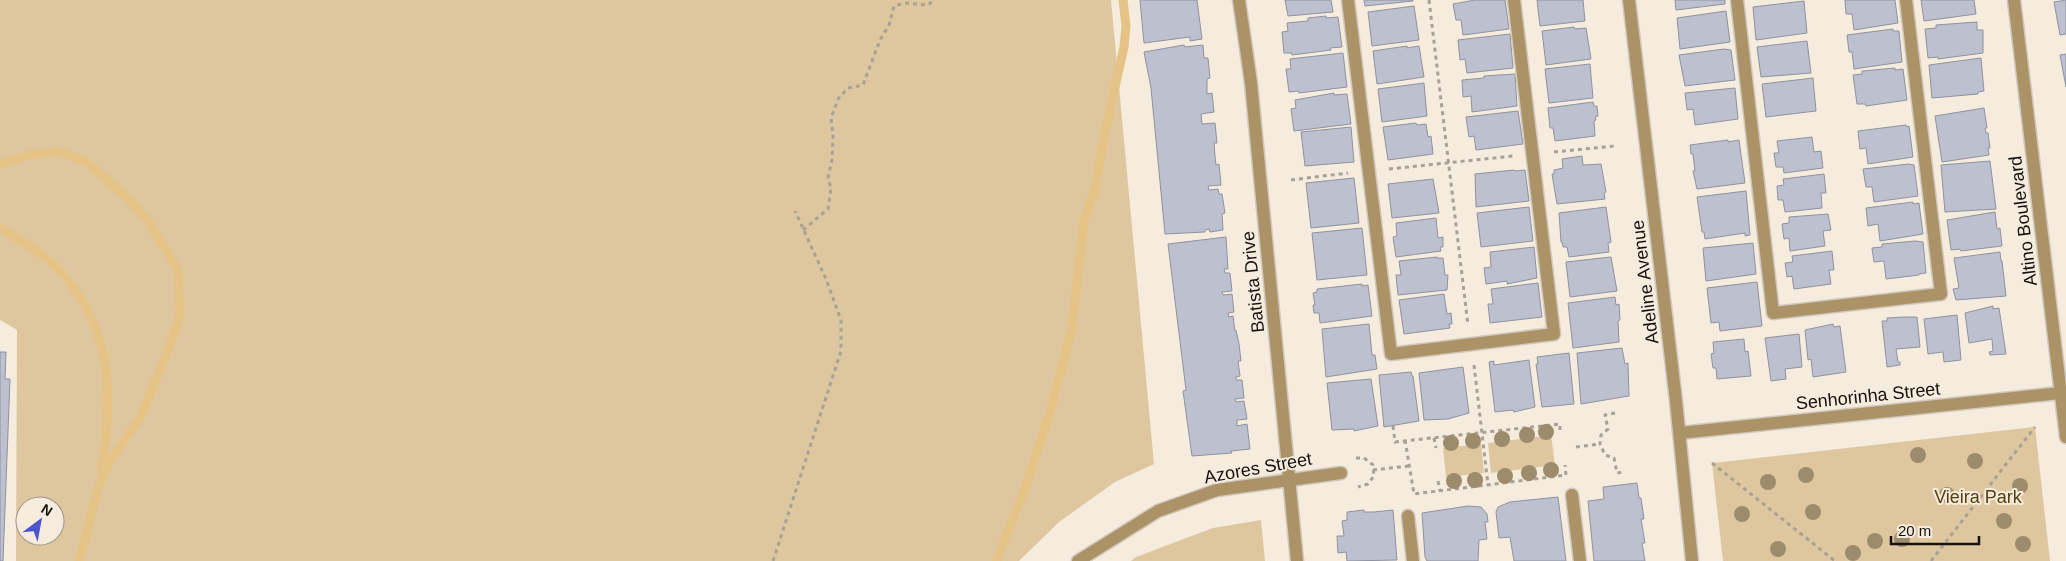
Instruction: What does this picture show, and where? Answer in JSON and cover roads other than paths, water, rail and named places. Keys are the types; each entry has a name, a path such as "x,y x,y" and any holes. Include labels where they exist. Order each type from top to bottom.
{"street":[{"name":"Batista Drive","path":"1239,0 1251,83 1297,561"},
{"path":"1348,0 1391,354 1554,334 1514,0"},
{"name":"Adeline Avenue","path":"1629,0 1680,433 1692,561"},
{"path":"1737,0 1774,313 1941,294 1906,0"},
{"name":"Altino Boulevard","path":"2014,0 2066,437"},
{"name":"Senhorinha Street","path":"1680,433 2060,393"},
{"name":"Azores Street","path":"1078,561 1158,511 1217,490 1290,478 1341,473"},
{"path":"1572,495 1580,561"},
{"path":"1408,516 1413,561"}],"waterway":[{"path":"996,561 1025,488 1050,412 1072,327 1084,220 1095,188 1106,127 1124,47 1126,26 1123,0"},
{"path":"0,164 29,155 58,151 85,161 130,200 148,221 178,269 180,315 170,345 140,418 111,459 99,484 79,561"},
{"path":"0,228 31,247 53,264 77,292 90,315 99,339 105,364 108,390 108,417 101,471"}],"park label":[{"name":"Vieira Park","path":"1978,497"}]}
